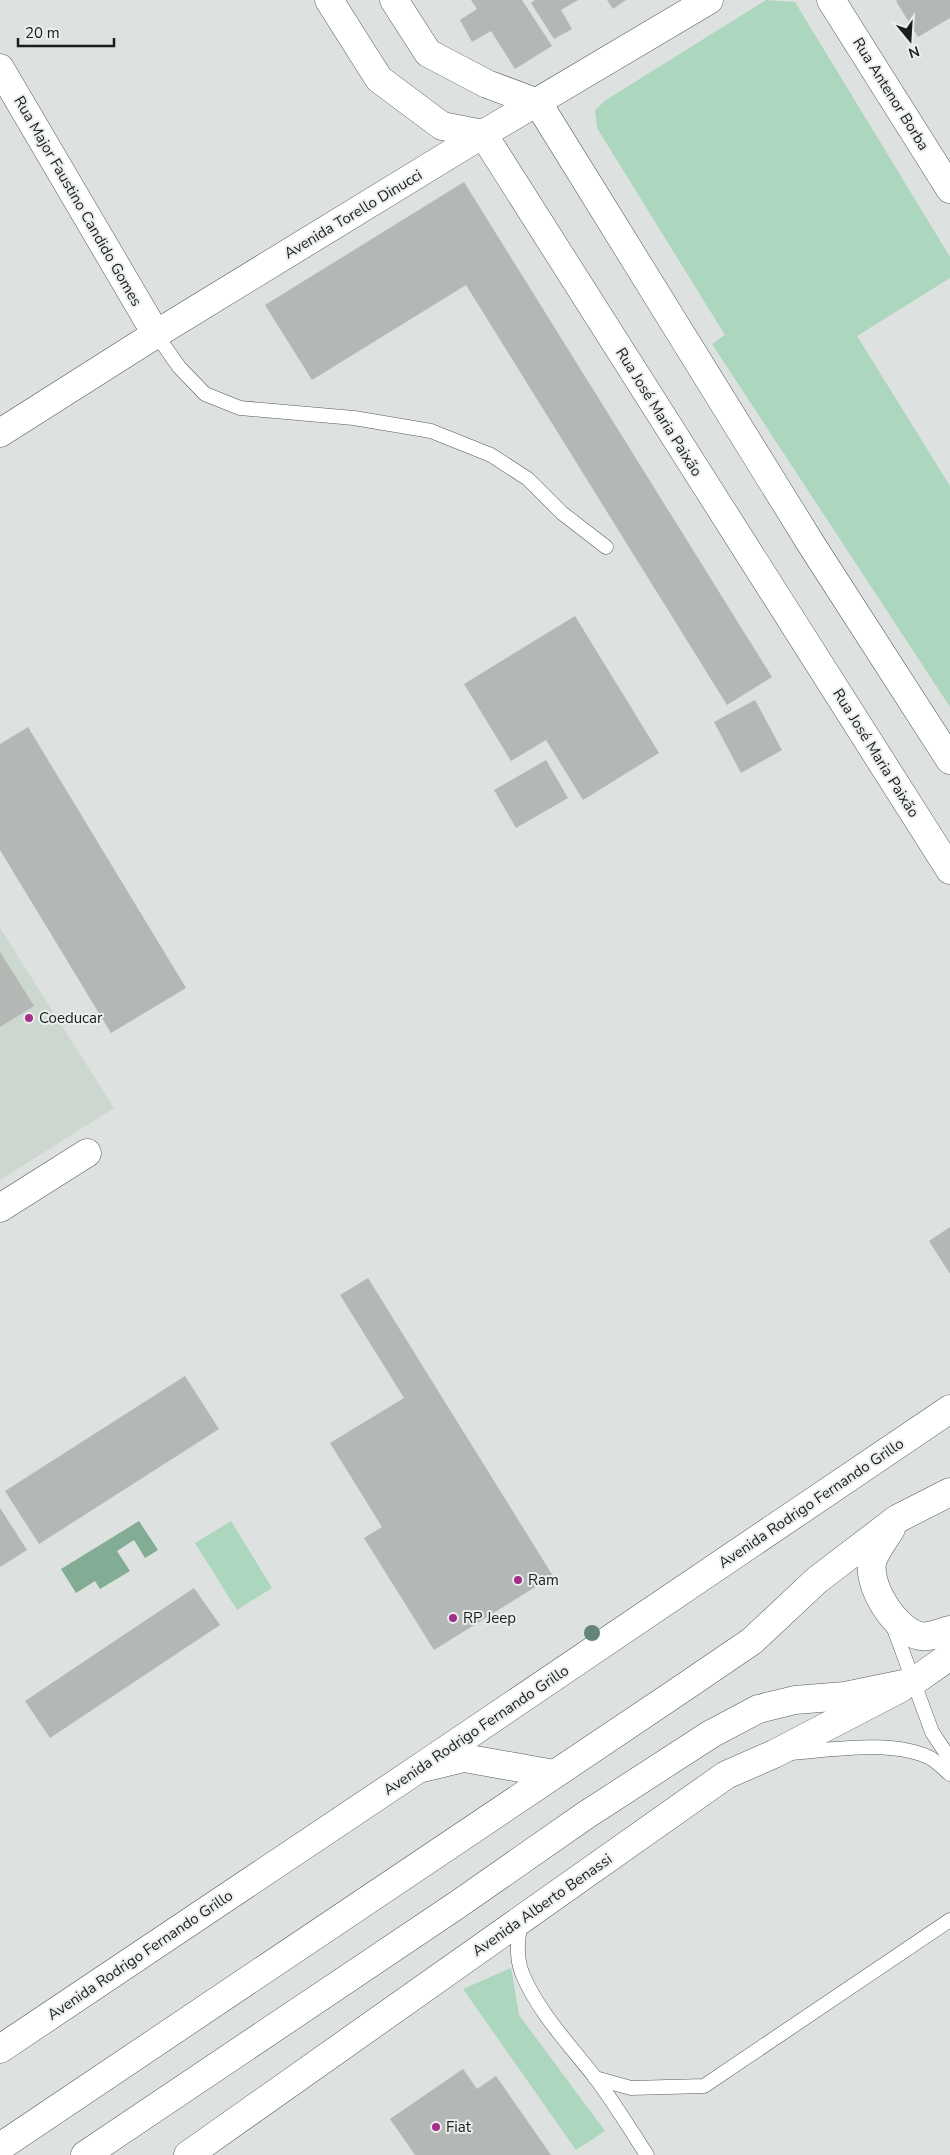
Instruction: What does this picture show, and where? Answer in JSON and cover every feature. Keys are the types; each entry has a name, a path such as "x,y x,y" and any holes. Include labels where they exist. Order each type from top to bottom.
{"street":[{"path":"329,0 379,80 442,126 483,134"},
{"path":"394,0 428,53 487,84 538,103 811,544 950,760"},
{"name":"Avenida Torello Dinucci","path":"0,433 156,334 483,134 709,0"},
{"name":"Rua Antenor Borba","path":"831,0 950,189"},
{"name":"Rua Major Faustino Candido Gomes","path":"0,68 156,334"},
{"name":"Rua José Maria Paixão","path":"483,134 950,870"},
{"path":"0,1208 87,1152"},
{"name":"Avenida Rodrigo Fernando Grillo","path":"0,2049 418,1769 950,1408"},
{"path":"0,2147 752,1640 817,1580 896,1519 950,1492"},
{"path":"896,1519 872,1560 875,1584 891,1617 910,1633 922,1637 950,1630"},
{"name":"Avenida Alberto Benassi","path":"188,2155 726,1775 774,1754 913,1682 950,1656"},
{"path":"85,2155 457,1905 586,1815 711,1734 758,1709 795,1700 845,1696 913,1682"},
{"path":"418,1769 464,1758 554,1774"}],"lane":[{"path":"156,334 179,367 205,394 240,408 354,418 431,431 490,454 528,479 562,513 606,547"},
{"path":"891,1617 932,1732 950,1759"},
{"path":"774,1754 854,1749 903,1749 932,1759 950,1774"},
{"path":"523,1918 518,1945 522,1972 552,2023 595,2078 648,2155"},
{"path":"595,2078 631,2088 656,2089 704,2086 950,1920"}],"shaded area":[{"path":"766,0 795,2 950,257 950,278 857,336 950,486 950,707 712,344 725,335 597,128 595,110 606,100"},
{"name":"Coeducar","path":"0,928 114,1108 0,1180"},
{"path":"139,1521 158,1550 145,1558 134,1540 117,1551 130,1571 100,1589 95,1581 76,1593 61,1569"},
{"path":"231,1521 272,1588 237,1610 195,1543"},
{"path":"511,1968 519,2015 605,2131 576,2150 463,1989"}],"building":[{"path":"471,0 522,0 552,46 515,69 491,31 472,42 460,20 477,9"},
{"path":"535,0 578,0 561,10 572,29 554,39 531,3"},
{"path":"607,0 626,0 613,9"},
{"path":"950,0 950,18 918,37 896,1"},
{"path":"464,182 772,677 727,705 466,285 312,380 265,305"},
{"path":"575,616 659,753 583,800 546,740 511,761 464,684"},
{"path":"755,700 782,750 741,773 714,722"},
{"path":"28,727 186,988 111,1033 0,850 0,744"},
{"path":"546,760 568,798 516,828 494,790"},
{"path":"0,952 34,1006 0,1027"},
{"path":"950,1227 950,1274 929,1241"},
{"path":"368,1278 553,1576 434,1650 364,1538 382,1527 330,1443 404,1398 340,1295"},
{"path":"185,1376 219,1429 39,1544 5,1491"},
{"path":"0,1508 27,1550 0,1567"},
{"path":"194,1588 220,1625 50,1738 25,1701"},
{"path":"463,2069 477,2089 496,2076 551,2155 415,2155 390,2119"}],"place":[{"name":"Coeducar","path":"29,1018"},
{"name":"Ram","path":"518,1580"},
{"name":"RP Jeep","path":"453,1618"},
{"name":"Fiat","path":"436,2127"}]}
